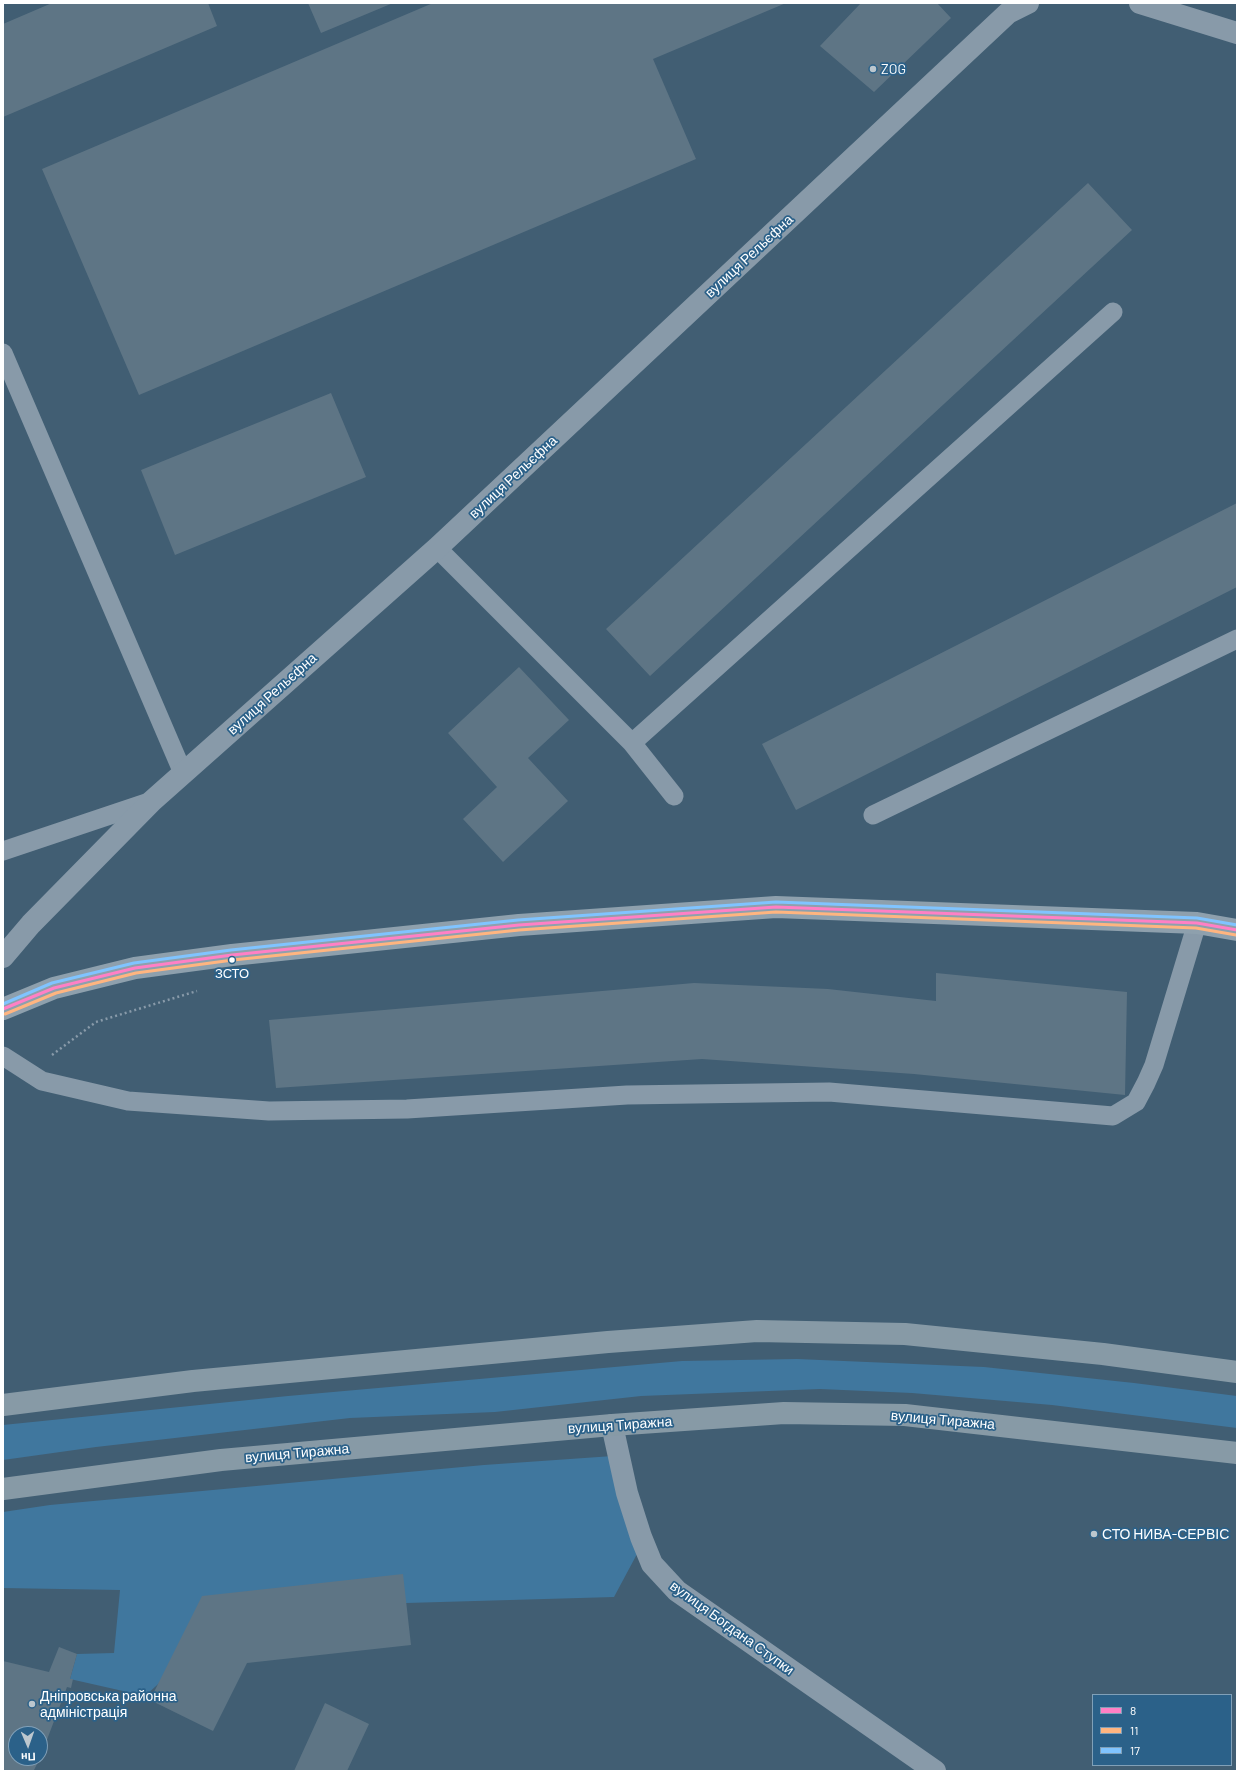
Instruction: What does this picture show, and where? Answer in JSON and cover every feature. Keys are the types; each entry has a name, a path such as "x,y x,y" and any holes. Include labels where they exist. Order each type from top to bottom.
{"main road":[{"path":"3,1405 193,1381 608,1342 757,1330 905,1334 1103,1354 1237,1372"},
{"name":"вулиця Тиражна","path":"3,1489 221,1460 612,1425 784,1413 906,1414 1237,1453"}],"street":[{"name":"вулиця Рельєфна","path":"3,957 31,924 152,801 437,548 1008,13 1028,3"},
{"path":"1140,3 1237,33"},
{"path":"3,1009 54,988 135,968 232,955 519,925 776,908 1197,923 1237,930"},
{"name":"вулиця Богдана Ступки","path":"612,1425 628,1493 641,1537 652,1564 677,1591 936,1771"}],"lane":[{"path":"632,743 1113,312"},
{"path":"3,353 183,773"},
{"path":"437,548 632,743 674,796"},
{"path":"873,815 1237,639"},
{"path":"3,851 152,801"},
{"path":"3,1056 42,1081 128,1101 269,1111 407,1109 627,1096 829,1092 1113,1116 1136,1102 1144,1089 1154,1065 1197,923"}],"path":[{"path":"29,1072 96,1022 199,990"}],"shaded area":[{"path":"797,1359 984,1367 1237,1396 1237,1428 1052,1405 912,1393 820,1389 641,1396 495,1412 350,1418 96,1447 3,1460 3,1425 288,1396 682,1361"},
{"path":"613,1456 637,1554 614,1597 337,1605 178,1666 145,1696 70,1679 77,1654 114,1653 120,1590 3,1588 3,1512 50,1505 484,1465"}],"building":[{"path":"52,3 208,3 217,26 3,117 3,24"},
{"path":"308,3 393,3 321,33"},
{"path":"433,3 786,3 653,59 696,159 139,395 42,169"},
{"name":"ZOG","path":"861,3 937,3 951,18 874,92 820,46"},
{"path":"1088,183 1132,230 650,676 606,629"},
{"path":"331,393 366,477 175,555 141,470"},
{"path":"1237,503 1237,587 796,810 762,744"},
{"path":"519,667 569,720 528,758 568,801 503,862 463,819 497,787 448,733"},
{"path":"936,973 1127,992 1125,1095 914,1074 702,1059 276,1088 269,1020 694,983 828,989 936,1001"},
{"path":"403,1574 411,1645 247,1663 213,1731 150,1700 202,1596"},
{"name":"Дніпровська районна адміністрація","path":"59,1647 77,1654 70,1679 73,1679 71,1688 67,1687 48,1737 48,1726 8,1726 8,1766 36,1766 34,1770 3,1771 3,1661 49,1672"},
{"path":"325,1703 369,1724 347,1771 294,1771"}],"transit line":[{"name":"17","path":"3,1004 52,983 134,963 231,950 518,920 776,902 1197,918 1237,925"},
{"name":"8","path":"3,1009 54,988 135,968 232,955 519,925 776,907 1197,923 1237,930"},
{"name":"11","path":"5,1014 56,993 136,973 233,960 519,930 776,912 1196,928 1236,935"}],"place":[{"name":"ZOG","path":"873,69"},
{"name":"ЗСТО","path":"232,960"},
{"name":"СТО НИВА-СЕРВІС","path":"1094,1534"},
{"name":"Дніпровська районна адміністрація","path":"32,1704"}]}
